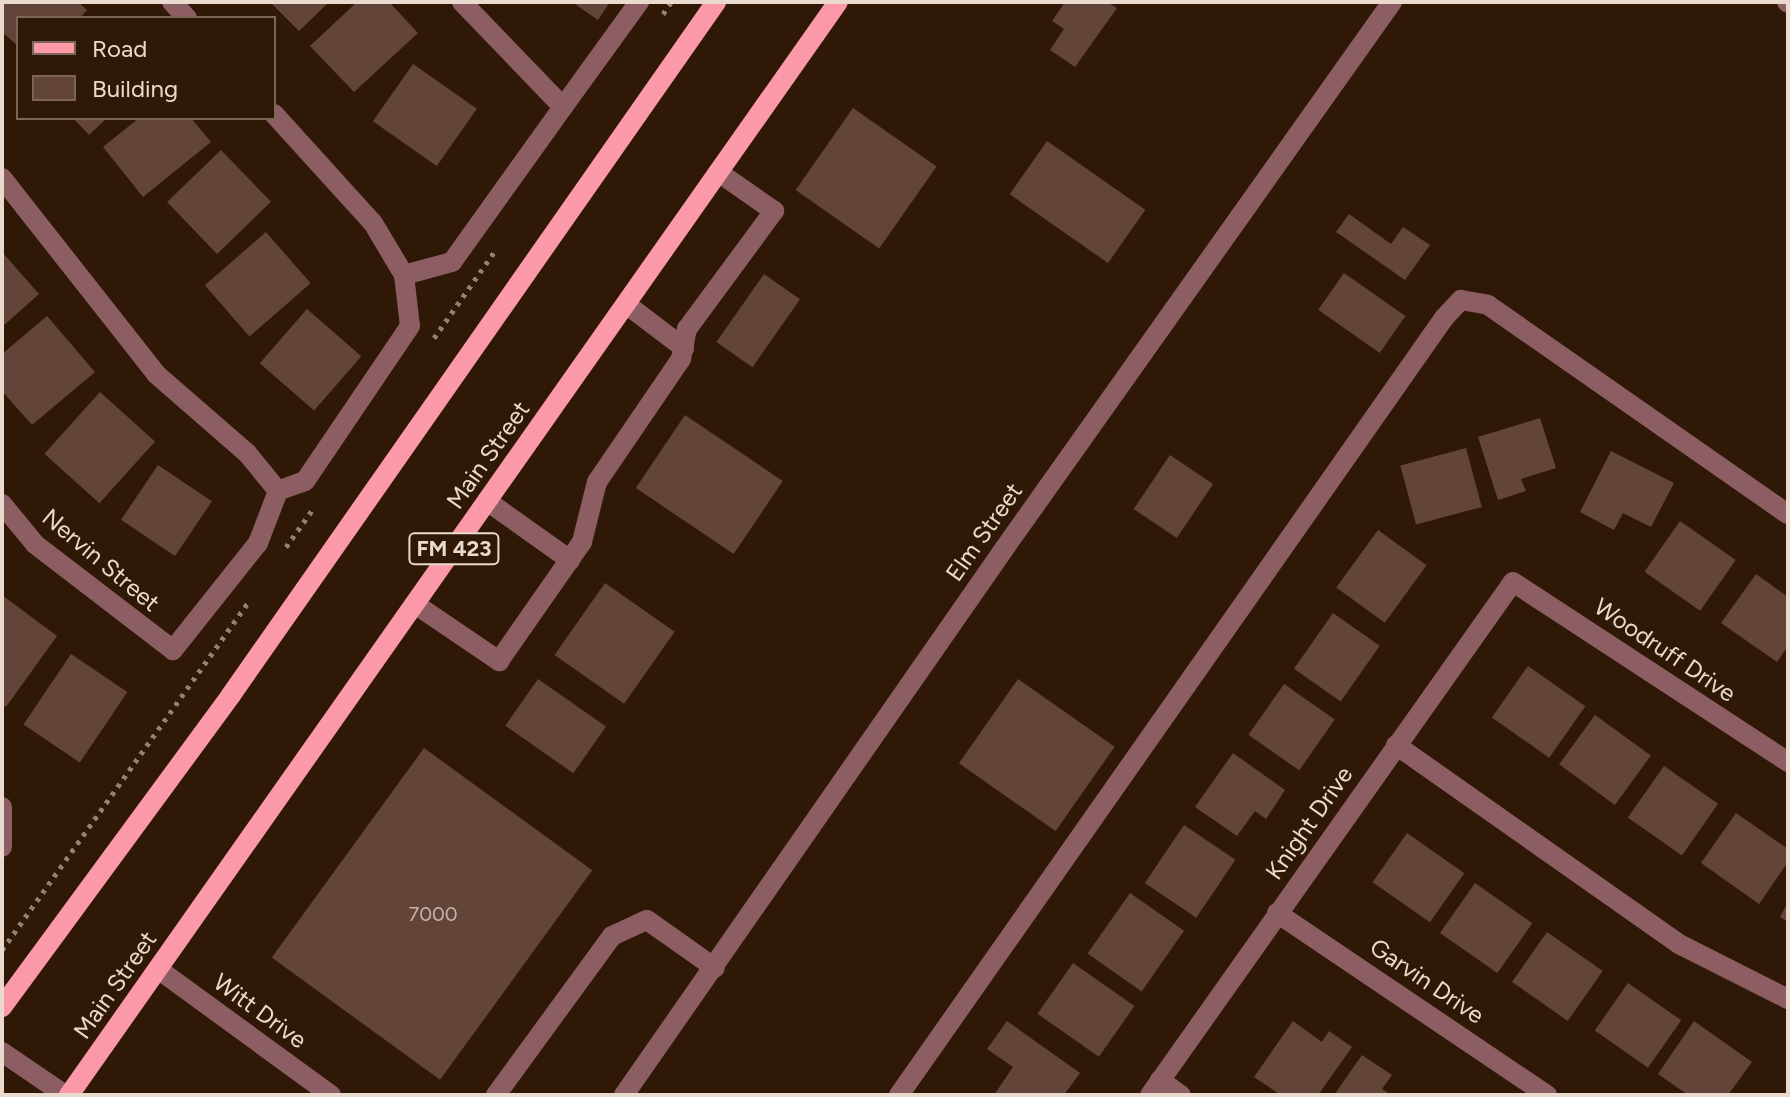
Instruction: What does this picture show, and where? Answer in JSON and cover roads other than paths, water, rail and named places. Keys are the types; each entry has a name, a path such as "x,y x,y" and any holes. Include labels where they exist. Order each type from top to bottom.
{"main road":[{"path":"2,1007 231,695 716,2"},
{"name":"Main Street","path":"67,1095 838,2"}],"street":[{"path":"462,2 563,107"},
{"path":"404,275 452,262 639,2"},
{"name":"Elm Street","path":"624,1095 1004,549 1392,2"},
{"path":"2,178 156,374 247,453 278,491 305,481 396,351 410,326 404,275 373,223 276,116"},
{"path":"415,604 499,661 570,560 582,542 597,482 681,359 687,329 774,211 718,172"},
{"path":"899,1095 1434,331 1461,300 1488,305 1788,514"},
{"path":"626,304 684,348"},
{"name":"Nervin Street","path":"2,504 35,544 173,650 258,543 278,491"},
{"path":"487,501 570,560"},
{"name":"Knight Drive","path":"1155,1088 1513,582"},
{"name":"Woodruff Drive","path":"1513,582 1788,762"},
{"path":"1396,745 1679,944 1788,999"},
{"path":"2,807 2,847"},
{"name":"Garvin Drive","path":"1277,913 1547,1095"},
{"path":"496,1095 612,936 647,920 715,968"},
{"name":"Witt Drive","path":"158,969 331,1095"},
{"path":"2,1052 67,1095"},
{"path":"1155,1088 1181,1095"}]}
